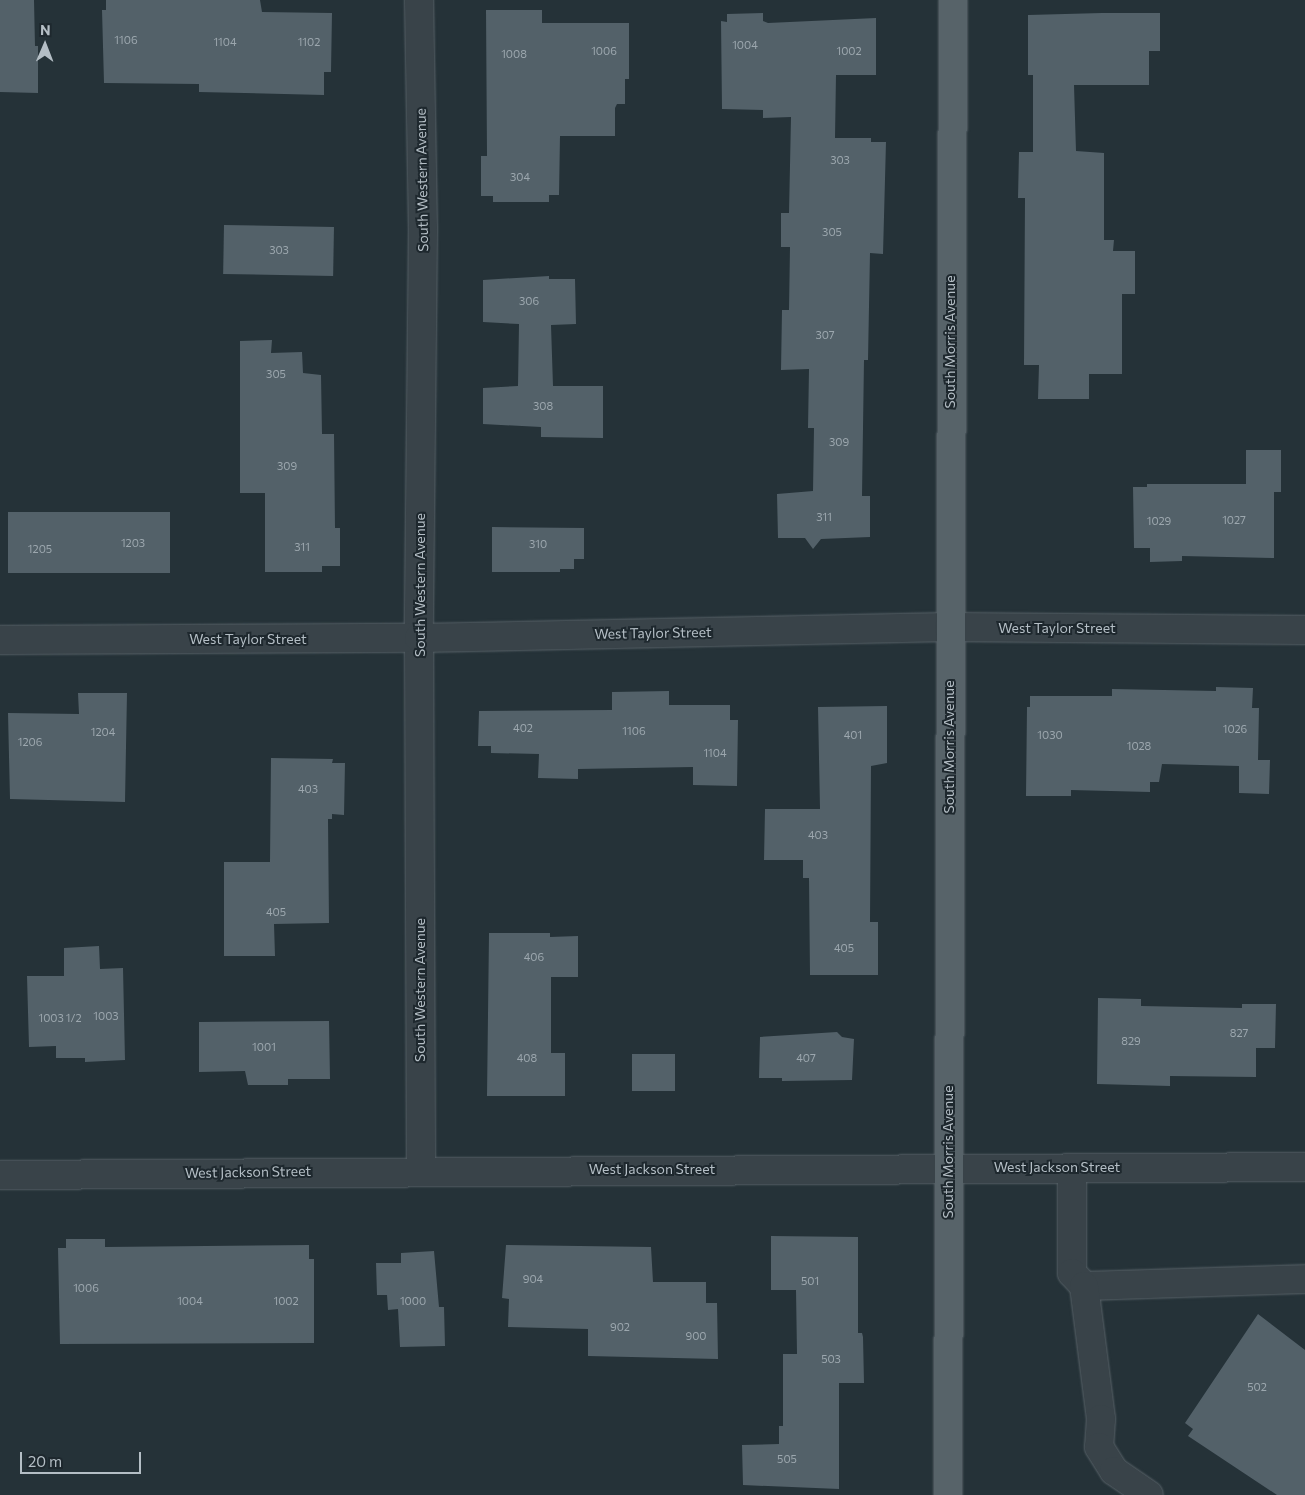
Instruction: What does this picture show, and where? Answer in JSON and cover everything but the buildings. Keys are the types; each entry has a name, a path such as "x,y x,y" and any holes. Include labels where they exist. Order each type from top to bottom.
{"main road":[{"name":"South Morris Avenue","path":"948,1495 949,627 953,0"}],"street":[{"name":"South Western Avenue","path":"419,0 423,230 419,638 421,1170"},
{"name":"West Taylor Street","path":"0,640 419,638 949,627 1305,630"},
{"name":"West Jackson Street","path":"0,1175 421,1170 1305,1167"},
{"path":"1072,1168 1072,1273 1084,1286 1101,1419 1099,1447 1114,1471 1149,1495"},
{"path":"1084,1286 1305,1279"}]}
